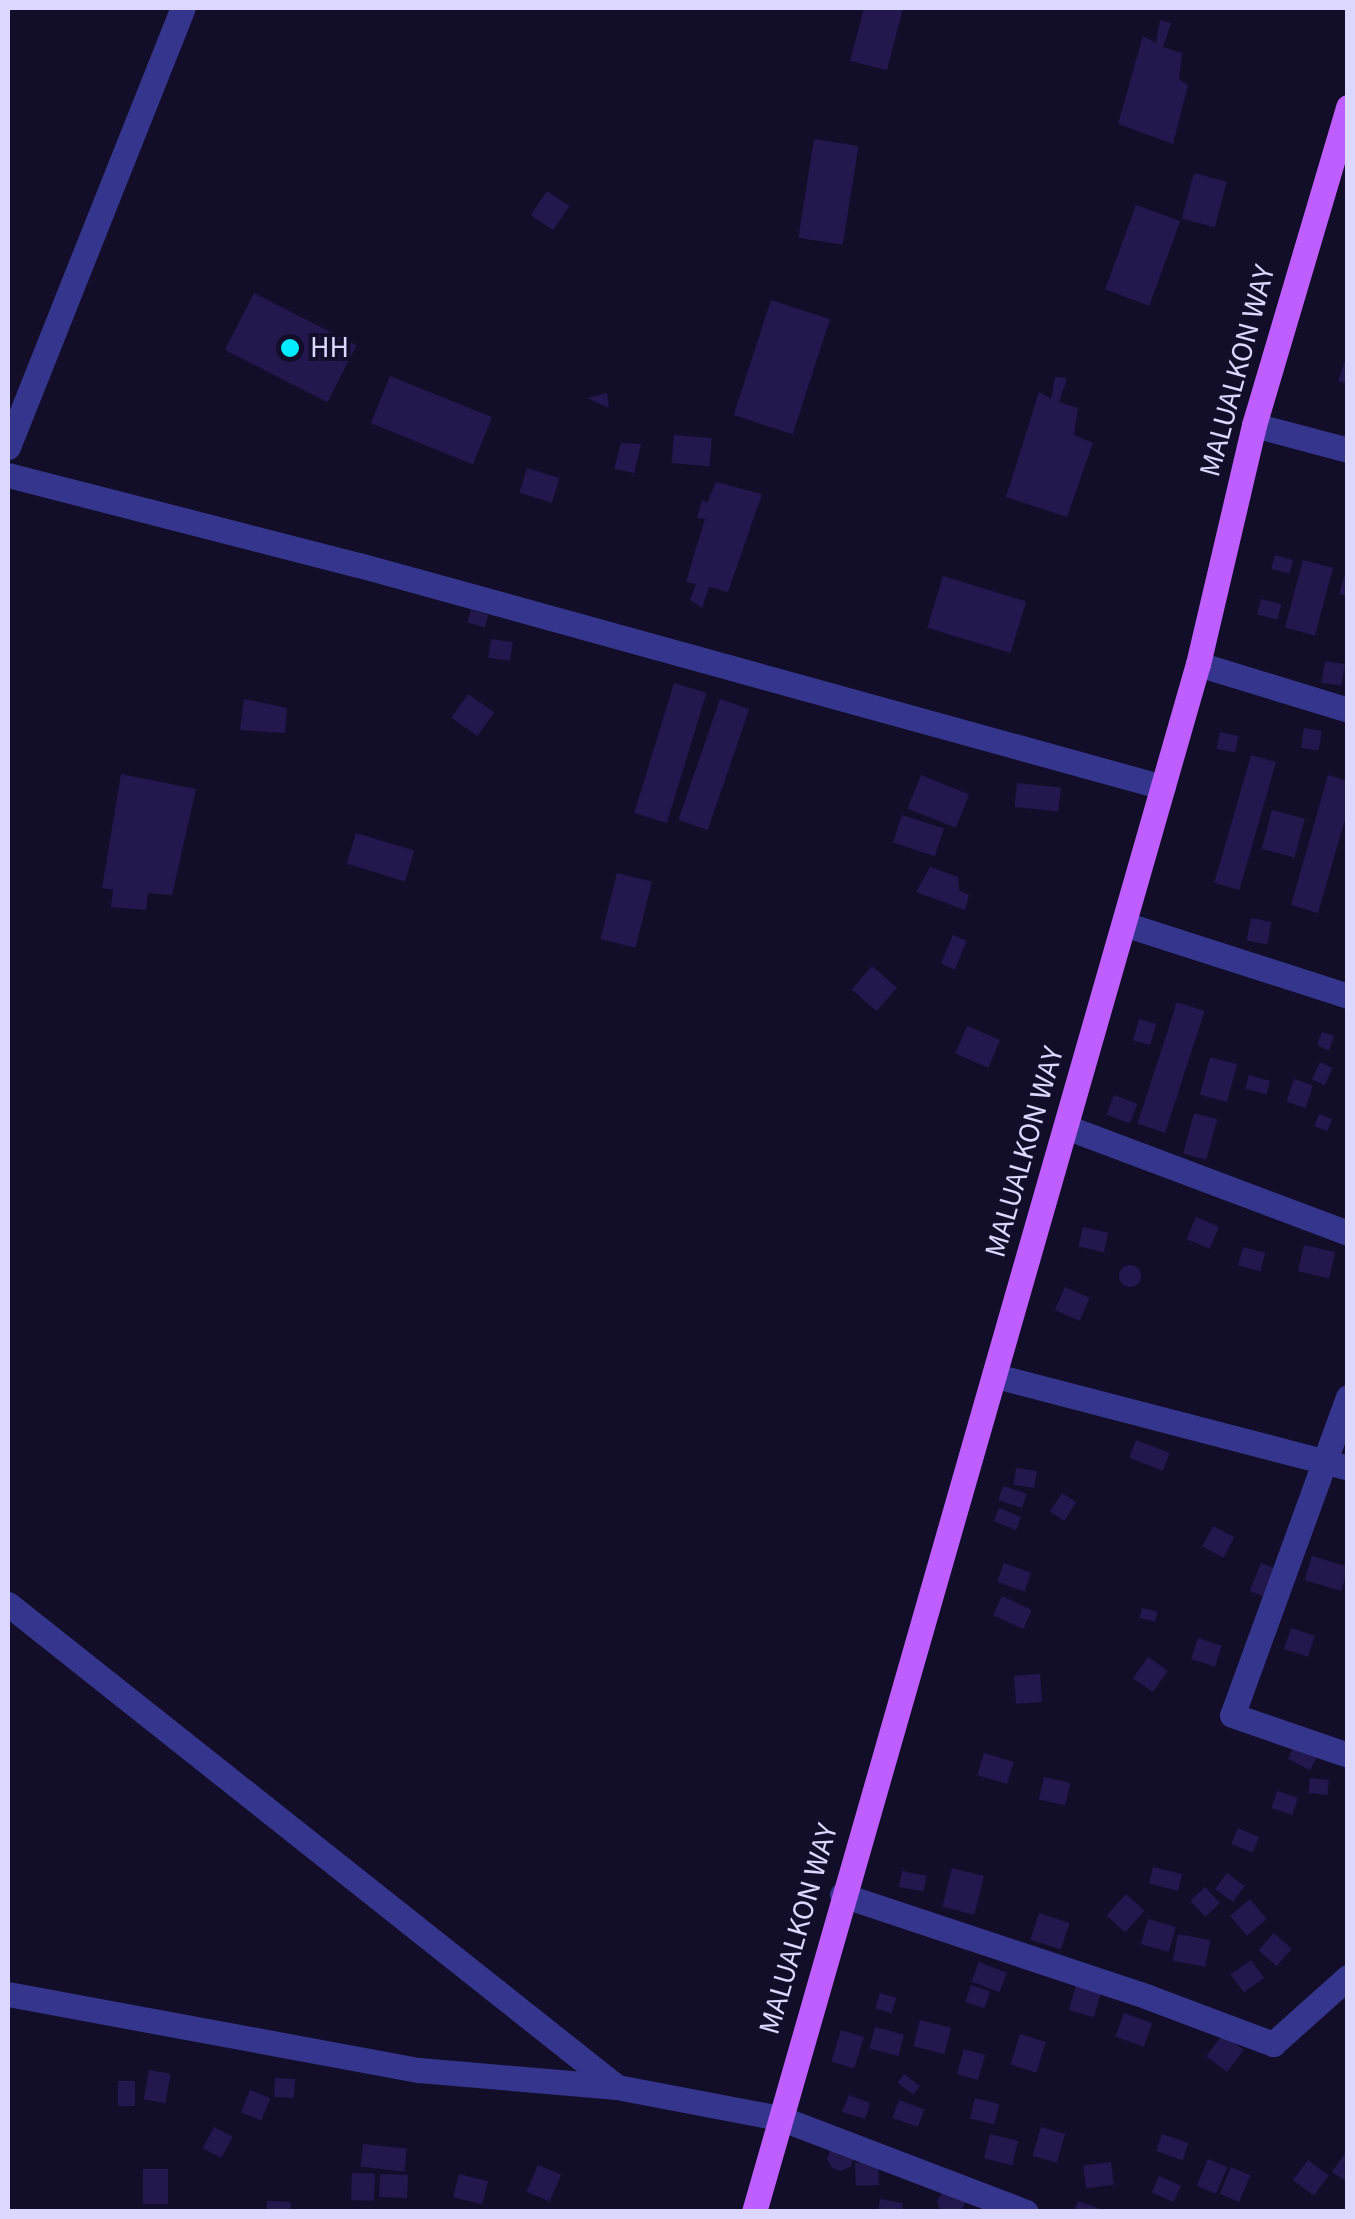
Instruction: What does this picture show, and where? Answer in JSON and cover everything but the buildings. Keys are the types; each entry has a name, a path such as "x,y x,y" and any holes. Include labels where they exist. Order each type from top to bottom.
{"main road":[{"name":"MALUALKON WAY","path":"754,2212 1198,664 1254,425 1348,107"}],"street":[{"path":"8,447 184,8"},
{"path":"1254,425 1348,450"},
{"path":"8,475 359,565 1163,788"},
{"path":"1198,664 1348,710"},
{"path":"1124,924 1348,996"},
{"path":"1066,1128 1348,1233"},
{"path":"996,1376 1336,1465"},
{"path":"1348,1397 1336,1465 1232,1715 1348,1755"},
{"path":"8,1604 618,2087"},
{"path":"842,1895 1148,1996 1273,2044 1348,1977"},
{"path":"8,1994 418,2070 618,2087 780,2118 1026,2212"}],"place":[{"name":"HH","path":"290,348"}]}
